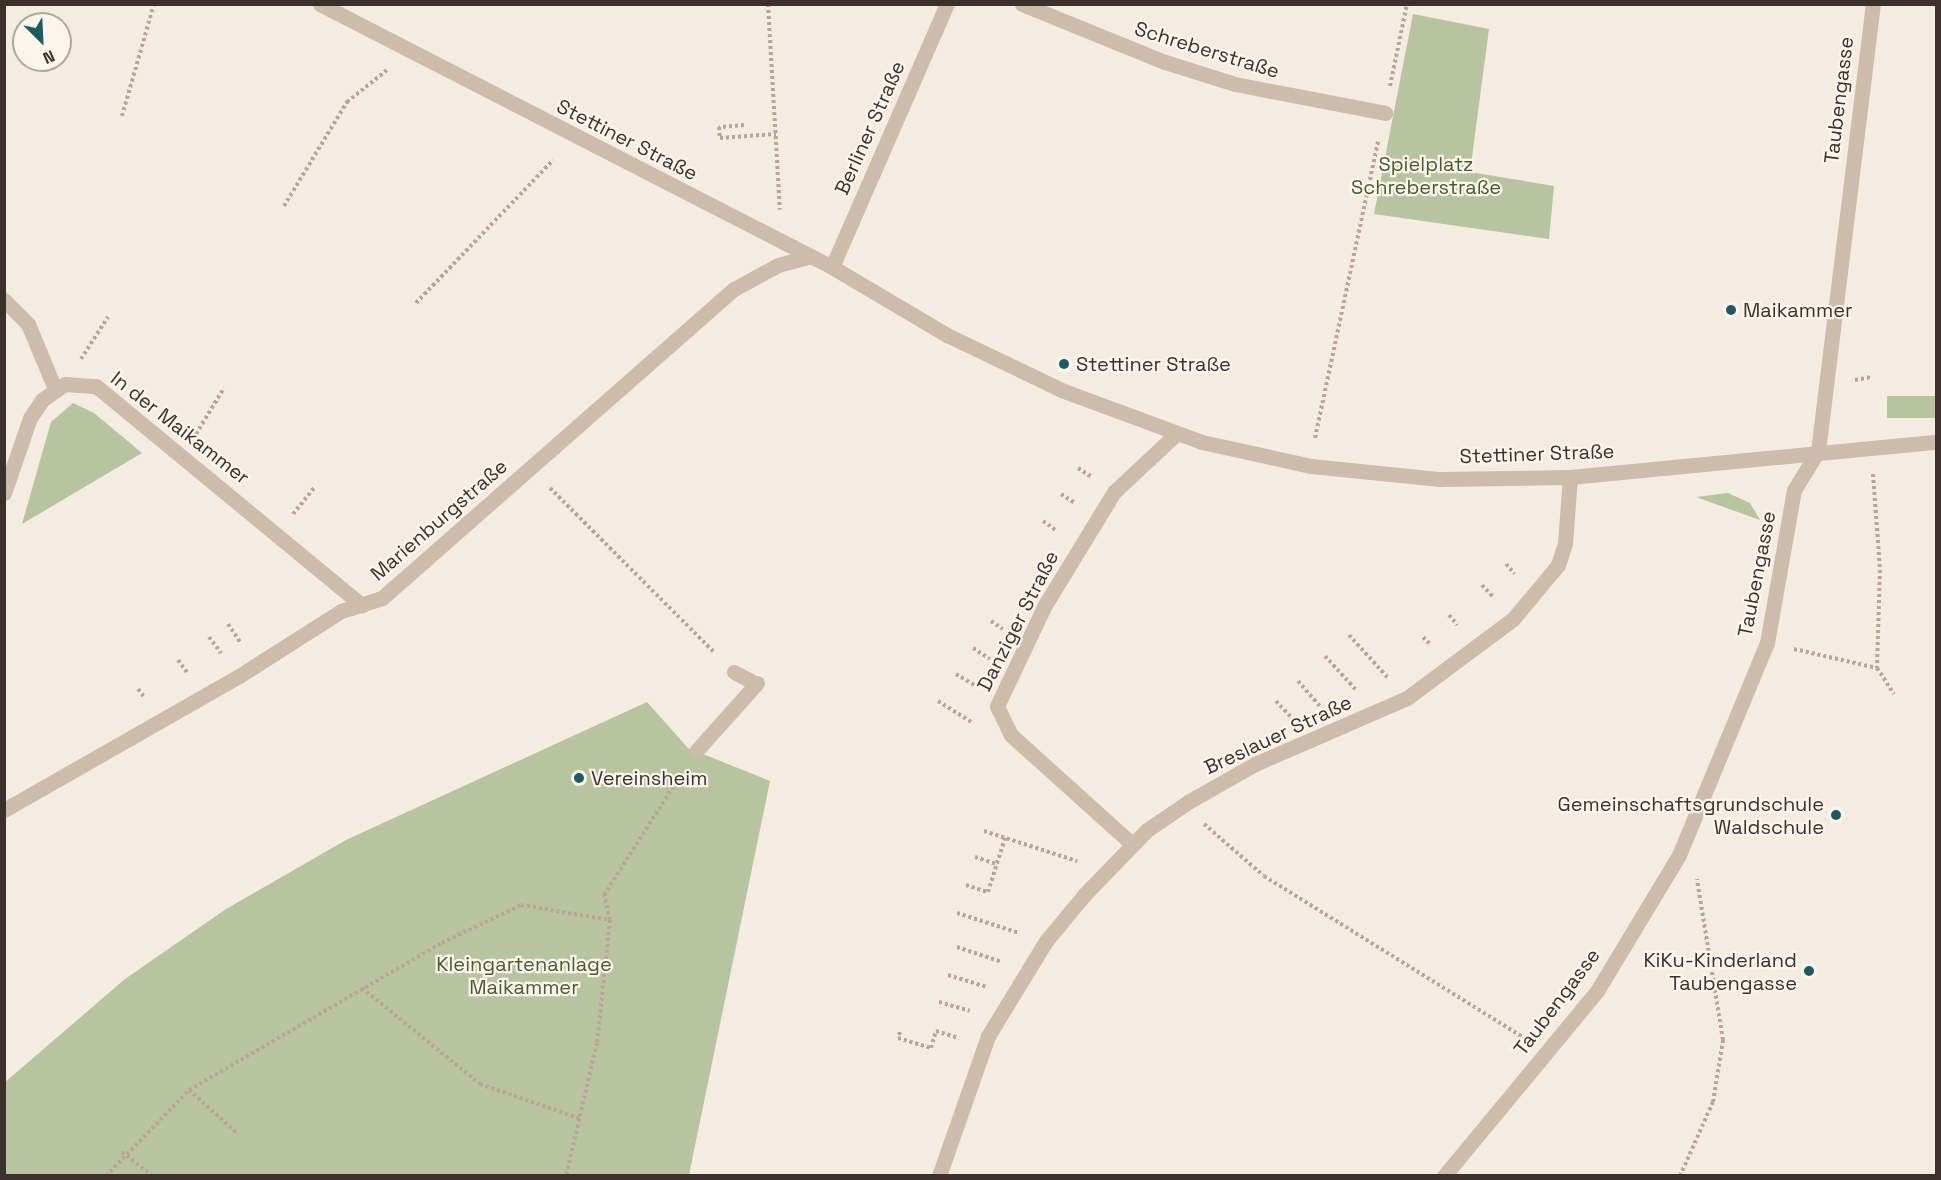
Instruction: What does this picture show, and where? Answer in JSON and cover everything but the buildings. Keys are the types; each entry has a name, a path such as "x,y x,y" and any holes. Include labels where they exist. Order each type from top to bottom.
{"street":[{"name":"Stettiner Straße","path":"320,4 782,244 832,267 958,340 1064,391 1176,434 1311,466 1440,479 1570,477 1818,451 1936,442"},
{"name":"Berliner Straße","path":"832,267 947,4"},
{"name":"Schreberstraße","path":"1022,4 1235,84 1385,113"},
{"name":"Taubengasse","path":"1444,1176 1597,991 1679,855 1767,643 1794,490 1818,451 1873,4"},
{"name":"Marienburgstraße","path":"4,810 341,611 382,598 734,289 778,265 808,257"},
{"path":"4,300 28,324 55,389 30,418 4,493"},
{"name":"In der Maikammer","path":"55,389 77,384 104,392 362,605"},
{"name":"Danziger Straße","path":"1132,844 1011,735 997,706 1045,605 1114,492 1176,434"},
{"name":"Breslauer Straße","path":"939,1176 984,1046 1010,995 1046,941 1132,844 1188,802 1255,764 1407,698 1478,648 1547,582 1565,543 1570,477"},
{"path":"697,750 754,682 734,672"}],"path":[{"path":"122,116 154,4"},
{"path":"768,4 782,244"},
{"path":"284,206 347,102 411,52"},
{"path":"765,62 771,62"},
{"path":"744,125 719,127 720,138 776,134"},
{"path":"416,303 553,160"},
{"path":"1311,466 1359,215"},
{"path":"90,342 108,317"},
{"path":"204,420 224,388"},
{"path":"1870,447 1880,570 1877,668 1894,694"},
{"path":"531,468 734,672"},
{"path":"297,508 315,487"},
{"path":"1506,564 1519,577"},
{"path":"1482,585 1495,599"},
{"path":"1449,615 1461,629"},
{"path":"1349,635 1407,698"},
{"path":"1767,643 1877,668"},
{"path":"1325,656 1335,668"},
{"path":"1298,681 1309,694"},
{"path":"1276,701 1288,714"},
{"path":"566,1176 597,1043 610,920 604,896 697,750"},
{"path":"1188,802 1203,823 1264,876 1547,1053"},
{"path":"984,831 1108,871"},
{"path":"966,885 988,892 1005,838"},
{"path":"1679,855 1697,878 1723,1040 1713,1102 1680,1176"},
{"path":"975,857 996,864"},
{"path":"106,1176 122,1152 189,1090 363,988 521,905 610,920"},
{"path":"957,913 1046,941"},
{"path":"957,947 1027,970"},
{"path":"948,975 1010,995"},
{"path":"363,988 480,1084 581,1119"},
{"path":"900,1032 898,1038 931,1048 936,1031 984,1046"},
{"path":"189,1090 237,1133"},
{"path":"122,1152 153,1176"}],"green space":[{"name":"Spielplatz Schreberstraße","path":"1413,14 1489,29 1470,172 1554,186 1549,239 1374,214"},
{"path":"1887,396 1936,396 1936,418 1887,418"},
{"path":"73,403 94,413 142,453 22,524 51,422"},
{"path":"1728,493 1750,503 1760,520 1696,497"},
{"name":"Kleingartenanlage Maikammer","path":"647,702 688,748 770,781 689,1175 5,1175 4,1083 125,979 226,909 346,840"}],"place":[{"name":"Maikammer","path":"1731,310"},
{"name":"Stettiner Straße","path":"1064,364"},
{"name":"Vereinsheim","path":"579,778"},
{"name":"Gemeinschaftsgrundschule Waldschule","path":"1836,815"},
{"name":"KiKu-Kinderland Taubengasse","path":"1809,971"}]}
